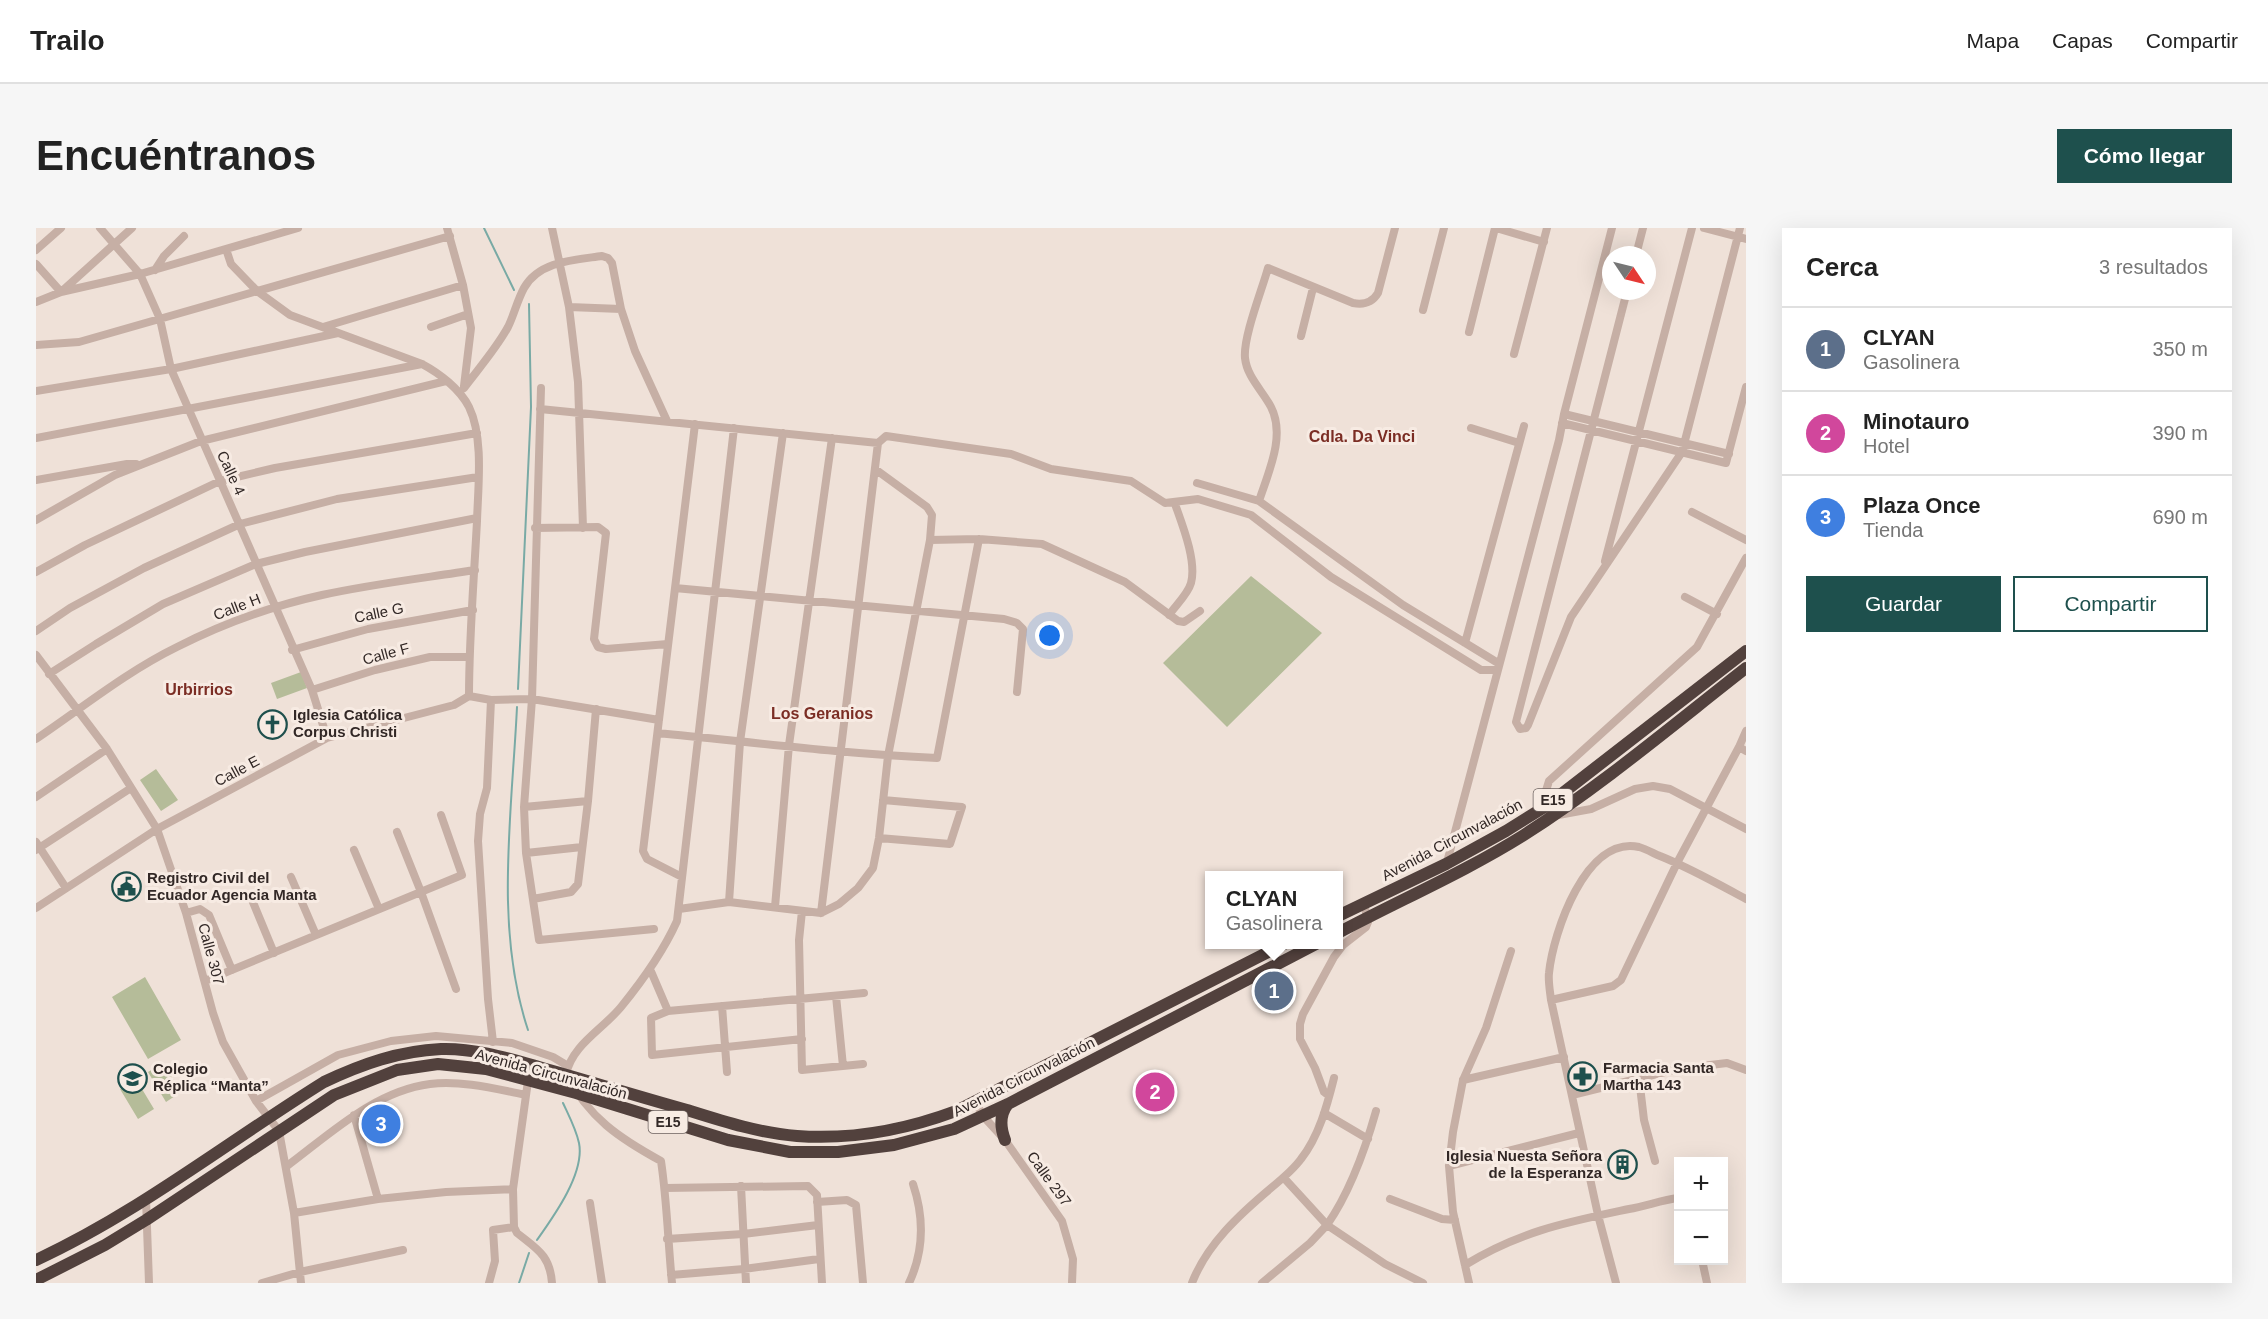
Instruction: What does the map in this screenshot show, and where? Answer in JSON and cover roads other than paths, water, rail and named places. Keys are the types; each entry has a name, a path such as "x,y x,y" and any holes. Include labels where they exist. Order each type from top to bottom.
{"highway":[{"name":"Avenida Circunvalación","path":"1343,930 1484,859 1549,811 1746,651"},
{"name":"Avenida Circunvalación","path":"1343,914 1446,864 1506,831 1549,811 1603,780 1746,668"},
{"name":"Avenida Circunvalación","path":"36,1260 62,1248 146,1199 324,1082 354,1068 395,1054 441,1049 475,1052 567,1070 736,1124 795,1136 842,1137 925,1123 976,1103 1276,949"},
{"name":"Avenida Circunvalación","path":"36,1280 105,1245 146,1220 334,1095 398,1070 438,1064 486,1069 576,1093 728,1140 790,1152 838,1152 894,1145 954,1129 983,1116 1308,949"},
{"path":"1005,1140 1001,1122 1004,1109 1008,1104"}],"street":[{"path":"36,250 61,228"},
{"name":"Calle 4","path":"100,228 140,274 160,319 171,369 201,441 240,524 292,650 312,690 327,738"},
{"path":"61,292 132,228"},
{"path":"36,302 61,292 155,270 298,228"},
{"path":"552,228 569,307 578,382 584,528"},
{"path":"1259,501 1274,457 1276,430 1272,408 1250,375 1245,358 1246,344 1268,268 1313,288 1358,304 1372,300 1378,293 1395,228"},
{"path":"1423,310 1444,228"},
{"path":"1469,332 1496,228 1544,242"},
{"path":"1514,354 1548,228"},
{"path":"1441,880 1612,228"},
{"path":"1638,246 1643,228"},
{"path":"1602,570 1692,228"},
{"path":"1704,228 1742,238"},
{"path":"1625,300 1516,722 1520,729 1528,725 1571,617 1683,448 1742,238 1740,228"},
{"path":"36,345 79,342 257,291 449,232 463,285 471,328 462,391 477,433 477,518 469,696 491,700 532,699 659,720"},
{"path":"155,270 164,256 184,236"},
{"path":"226,249 231,264 257,291 290,315 422,364 436,371 446,381 462,391"},
{"path":"462,391 508,327 528,281 534,274 560,262 602,256 608,258 612,263 621,309 635,351 667,421"},
{"path":"36,264 61,292"},
{"path":"323,327 463,285"},
{"path":"1301,336 1313,288"},
{"path":"569,307 621,309"},
{"path":"431,327 468,315"},
{"path":"36,391 171,369 338,333"},
{"path":"36,438 422,364"},
{"path":"36,520 116,475 201,441 446,381"},
{"path":"1563,419 1683,448 1729,454 1746,387"},
{"path":"541,388 535,528 532,699 524,807 526,853 539,940 654,929"},
{"path":"540,409 878,443"},
{"path":"682,877 647,859 643,851 695,424"},
{"path":"1465,643 1524,426"},
{"path":"567,1070 573,1055 620,1009 650,969 664,949 677,921 735,428"},
{"path":"1471,428 1519,443"},
{"path":"36,572 86,545 220,481 275,468 477,433"},
{"path":"729,902 740,742 783,433"},
{"path":"821,913 878,443 886,436 1011,454 1050,469 1131,482 1165,503 1174,504 1198,500 1251,515 1331,577 1481,670 1498,667"},
{"path":"775,907 789,745 832,438"},
{"path":"36,480 127,464 140,465"},
{"path":"679,909 729,902 821,913 838,904 858,888 873,868 879,838 888,756 930,540 932,515 927,507 875,470"},
{"path":"36,631 70,608 144,568 240,524 337,499 478,477"},
{"path":"1197,483 1259,501 1403,605 1465,643 1498,667"},
{"path":"1169,615 1188,589 1192,578 1186,535 1174,504"},
{"path":"1692,512 1746,540"},
{"path":"49,674 163,604 256,564 477,518"},
{"path":"535,528 598,527 604,531 606,535 595,644 603,649 668,644"},
{"path":"930,540 979,539 1042,544 1125,582 1181,622 1200,611"},
{"path":"658,733 840,752 937,758 979,539"},
{"path":"1746,558 1701,643 1549,781 1544,797 1549,811 1591,809 1635,789 1653,786 1670,789 1746,829"},
{"name":"Calle H","path":"36,739 80,710 99,694 174,648 211,631 274,608 322,595 475,570"},
{"path":"675,588 1004,619 1022,626 1023,629 1017,692"},
{"path":"1685,597 1717,614"},
{"name":"Calle G","path":"292,650 368,629 473,610"},
{"name":"Calle 307","path":"36,655 80,710 157,829 186,913 213,1013 223,1041 256,1101 279,1131 294,1213 301,1283"},
{"name":"Calle F","path":"312,690 375,670 430,657 469,657"},
{"name":"Calle E","path":"36,908 157,829 327,738 454,705 469,696"},
{"path":"491,700 487,788 480,814 478,841 493,1042"},
{"path":"533,899 571,892 578,884 596,708"},
{"path":"1551,1000 1617,983 1705,808 1742,749 1746,731"},
{"path":"36,797 107,749"},
{"path":"66,888 37,846 131,788"},
{"path":"879,838 950,844 962,807 884,800"},
{"path":"524,807 588,801"},
{"path":"205,981 462,874 441,815"},
{"path":"397,832 456,989"},
{"path":"526,853 582,847"},
{"path":"1616,1283 1579,1133 1551,1000 1548,973 1561,927 1571,900 1585,874 1598,858 1611,849 1638,847 1677,863 1746,899"},
{"path":"354,850 379,909"},
{"path":"291,877 316,935"},
{"path":"250,895 274,952"},
{"path":"1343,945 1366,927 1367,917 1364,903"},
{"path":"186,913 200,909 209,915 232,970"},
{"path":"801,910 799,940 802,1070 863,1064"},
{"path":"1329,1096 1324,1092 1315,1068 1302,1044 1300,1024 1303,1014 1340,949"},
{"path":"1468,1283 1455,1220 1449,1166 1463,1080 1486,1028 1511,951"},
{"path":"650,969 668,1011"},
{"path":"802,1039 652,1055 651,1018 668,1011 864,993"},
{"path":"836,996 843,1066"},
{"path":"722,1006 727,1072"},
{"path":"256,1101 338,1055 391,1041 436,1036 512,1043 553,1057 567,1070 576,1093 602,1124 627,1142 661,1161 671,1279 819,1259"},
{"path":"1463,1080 1564,1058"},
{"path":"1572,1095 1677,1069 1727,1063 1746,1070"},
{"path":"1192,1283 1202,1260 1231,1225 1284,1178 1302,1158 1312,1143 1324,1113 1334,1078"},
{"path":"1639,1078 1644,1120 1655,1161"},
{"path":"528,1081 513,1189 514,1227 517,1233 546,1259 551,1271 552,1283"},
{"path":"287,1166 354,1115 399,1091 431,1083 480,1086 526,1095"},
{"name":"Calle 297","path":"976,1103 983,1116 1005,1140 1062,1221 1073,1259 1072,1283"},
{"path":"1262,1283 1310,1243 1337,1210 1368,1139 1376,1112"},
{"path":"1324,1113 1368,1139"},
{"path":"354,1115 378,1199"},
{"path":"1449,1166 1579,1133"},
{"path":"1284,1178 1327,1225 1385,1264 1423,1283"},
{"path":"909,1283 916,1265 921,1234 920,1205 914,1184"},
{"path":"741,1186 746,1283"},
{"path":"665,1188 808,1186 817,1195 822,1283"},
{"path":"294,1213 378,1199 446,1192 513,1189"},
{"path":"146,1199 149,1283"},
{"path":"1390,1199 1442,1219 1455,1220"},
{"path":"1466,1265 1505,1243 1531,1233 1598,1215 1674,1199"},
{"path":"817,1202 847,1200 856,1205 863,1283"},
{"path":"591,1203 602,1283"},
{"path":"667,1239 742,1234 818,1225"},
{"path":"489,1283 495,1261 493,1230 514,1227"},
{"path":"262,1283 300,1272 402,1250"},
{"path":"1703,1265 1707,1283"}],"waterway":[{"path":"484,228 514,290"},
{"path":"518,689 531,407 529,304"},
{"path":"517,707 509,828 508,911 511,951 528,1030"},
{"path":"537,1240 567,1194 580,1155 579,1143 563,1103"},
{"path":"519,1283 529,1253"}],"place":[{"name":"Iglesia Católica Corpus Christi","path":"272,724"},
{"name":"Registro Civil del Ecuador Agencia Manta","path":"126,887"},
{"name":"CLYAN","path":"1274,991"},
{"name":"Farmacia Santa Martha 143","path":"1582,1077"},
{"name":"Colegio Réplica “Manta”","path":"132,1078"},
{"name":"Minotauro","path":"1155,1092"},
{"name":"Plaza Once","path":"381,1124"},
{"name":"Iglesia Nuesta Señora de la Esperanza","path":"1623,1165"}],"district":[{"name":"Cdla. Da Vinci","path":"1362,436"},
{"name":"Urbirrios","path":"199,689"},
{"name":"Los Geranios","path":"822,713"}]}
